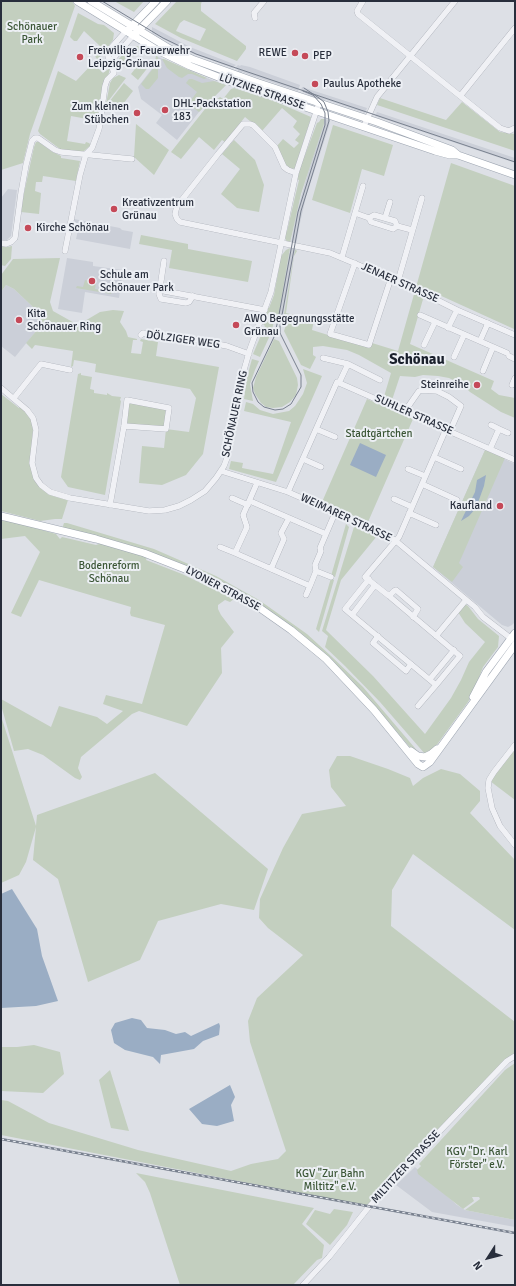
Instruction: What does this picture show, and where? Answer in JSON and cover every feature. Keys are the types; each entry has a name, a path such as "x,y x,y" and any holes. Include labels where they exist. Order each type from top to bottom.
{"main road":[{"name":"LÜTZNER STRASSE","path":"77,1 136,33 166,55 190,66 231,82 318,107"},
{"name":"LÜTZNER STRASSE","path":"91,1 129,29"},
{"path":"129,29 156,1"},
{"path":"136,33 167,1"},
{"path":"147,21 153,39"},
{"name":"LÜTZNER STRASSE","path":"136,33 153,39 192,59 318,107 365,123 377,122 452,150 458,155 515,175"},
{"name":"LYONER STRASSE","path":"1,516 96,539 144,553 190,570 235,592 273,616 314,649 360,693 400,740 418,764 423,766 430,762 460,720"},
{"path":"460,720 474,697 486,672 514,638"},
{"path":"460,720 515,646"}],"street":[{"path":"255,18 254,14 264,1"},
{"path":"363,1 357,10 358,14 500,128 509,131 515,128"},
{"path":"365,123 377,97 455,1"},
{"path":"460,95 515,28"},
{"path":"65,252 80,176 86,154 92,148 99,129 107,80 114,73 110,62 109,50 129,29"},
{"path":"110,62 136,33"},
{"name":"SCHÖNAUER RING","path":"1,388 14,398 33,418 36,430 32,463 36,478 41,485 50,492 58,495 149,512 179,506 205,490 221,471 227,458 248,354 271,292 296,173 318,107"},
{"name":"JENAER STRASSE","path":"296,173 284,167 275,147 254,125 243,124 177,206 175,214 176,219 180,222 330,253 342,257 515,335"},
{"path":"1,243 6,244 15,238 26,165 32,141 35,138 38,138 61,152 132,159"},
{"path":"342,257 363,186"},
{"path":"398,281 422,198"},
{"path":"385,218 390,202"},
{"path":"355,213 369,218 371,222 393,229 397,226 412,230"},
{"path":"369,218 374,215 385,218 395,221 397,226"},
{"path":"164,261 158,294 161,298 183,303 189,302 193,296"},
{"path":"355,263 330,334 370,345 391,278"},
{"path":"159,290 265,310"},
{"path":"448,328 457,310"},
{"path":"420,315 480,341 510,356"},
{"path":"424,346 435,322"},
{"path":"480,341 488,323"},
{"name":"DÖLZIGER WEG","path":"141,335 143,333 178,340 182,337 227,346 248,354"},
{"path":"454,357 464,335"},
{"path":"483,370 493,347"},
{"path":"323,358 348,364 380,380"},
{"path":"14,398 41,364 70,370"},
{"path":"288,492 338,382 348,364"},
{"path":"512,385 515,378"},
{"name":"SUHLER STRASSE","path":"338,382 515,460"},
{"path":"405,412 419,391 422,390 437,391 449,397 461,406 434,457 396,541 365,577 460,656 418,706"},
{"path":"110,505 127,400 170,408 166,429 124,426"},
{"path":"491,425 508,433"},
{"path":"316,429 335,437"},
{"path":"490,449 500,429"},
{"path":"434,457 461,469"},
{"path":"303,459 320,467"},
{"path":"408,469 425,476"},
{"name":"WEIMARER STRASSE","path":"221,471 288,492 388,536 396,541 466,600 483,617 514,638"},
{"path":"235,553 247,527 243,515 258,483"},
{"path":"422,484 457,500"},
{"path":"232,498 289,518 326,534"},
{"path":"394,499 436,525"},
{"path":"306,595 316,571 315,565 321,552 320,548 335,513"},
{"path":"271,569 284,539 282,533 289,518"},
{"path":"220,547 310,586"},
{"path":"316,571 331,577"},
{"path":"368,580 345,609 436,685"},
{"path":"352,614 375,585"},
{"path":"389,596 396,590 418,609 413,617"},
{"path":"398,604 403,597"},
{"path":"353,598 360,603"},
{"path":"436,636 466,600"},
{"path":"378,636 373,643 389,657 406,671 411,664"},
{"path":"389,657 395,650"},
{"path":"430,679 454,650"},
{"path":"515,745 494,772 489,780 488,788 492,808 500,826 515,845"},
{"name":"MILTITZER STRASSE","path":"303,1285 337,1248 370,1206 414,1158 507,1061 515,1056"}],"shaded area":[{"path":"152,27 190,47 236,65 232,68 188,52 152,33"},
{"path":"156,56 196,74 226,85 199,112 177,140 156,123 162,115 141,99 138,87 154,66"},
{"path":"238,65 250,67 300,85 298,91 242,72 241,75 237,74 238,70 235,68"},
{"path":"302,87 367,108 365,113 324,99 326,103 301,91"},
{"path":"377,112 515,158 515,163 375,116"},
{"path":"324,119 330,120 329,126 306,197 282,322 277,321 296,215 324,124"},
{"path":"8,189 17,190 11,236 7,240 1,240 1,198"},
{"path":"74,219 133,232 130,249 76,239 78,230 73,229"},
{"name":"Schule am Schönauer Park","path":"67,258 93,262 93,266 123,270 119,298 85,292 82,313 58,309"},
{"name":"Kita Schönauer Ring","path":"6,285 14,289 33,307 37,315 37,330 15,357 1,346 1,292"},
{"path":"485,450 515,464 515,622 508,627 502,625 433,567"},
{"path":"415,1167 457,1205 465,1210 515,1220 515,1227 432,1212 396,1185"}],"green space":[{"name":"Schönauer Park","path":"1,1 72,1 75,6 30,134 23,163 1,170"},
{"path":"114,1 144,1 134,12"},
{"path":"177,1 202,1 201,11 246,46 246,49 237,61 181,38 155,24","holes":["184,20 206,29 200,41 176,31 180,23"]},
{"path":"78,13 98,24 104,25 114,33 113,40 98,59 95,55 101,47 84,31 77,41 74,41 70,37"},
{"path":"137,46 158,57 158,78 149,89 146,89 141,84 155,66 156,56 143,51 139,52 120,66 116,63 129,48 131,49"},
{"path":"162,59 207,78 204,79 192,74 188,74 182,78 179,77 167,68"},
{"path":"142,60 149,66 138,80 131,74"},
{"path":"93,63 103,73 110,68 97,125 92,124 93,120 71,116 67,141 85,144 86,142 91,145 84,151 78,153 60,149 38,131 58,71 76,81"},
{"path":"119,75 126,78 106,104 110,83 113,78"},
{"path":"189,79 202,83 214,81 226,85 199,112 188,104 197,92 186,83"},
{"path":"124,83 133,91 120,108 117,108 109,102"},
{"path":"234,88 274,101 311,117 295,168 293,169 286,167 277,146 283,139 294,148 299,143 295,140 300,134 293,127 297,121 282,108 262,131 245,117 225,142 222,140 214,150 199,137 181,159 171,152 205,109 220,97 223,99 231,89"},
{"path":"380,98 446,120 462,102 500,132 515,134 515,151 377,105"},
{"path":"321,119 324,119 324,124 301,194 290,243 287,242 285,238 299,180 296,179 317,123"},
{"path":"136,124 169,150 154,175 134,157"},
{"path":"333,125 393,145 384,176 362,169 350,213 312,200"},
{"path":"234,140 255,160 264,185 259,212 237,208 221,194 240,169 222,154"},
{"path":"36,142 39,142 61,156 61,158 80,161 76,181 43,176 42,182 36,182 35,191 41,193 39,214 21,212"},
{"path":"451,163 515,186 515,326 514,329 426,289 410,344 494,381 491,389 499,395 515,398 515,418 501,412 470,392 463,385 449,378 438,376 400,376 391,403 383,400 391,373 347,350 323,346 313,347 313,355 316,357 310,369 301,365 284,331 287,321 283,320 295,249 297,251 294,256 286,313 314,320 312,330 370,348 372,343 398,351"},
{"path":"141,235 188,244 188,249 252,261 248,282 169,268 172,250 139,244"},
{"path":"1,246 12,246 11,259 5,266 1,265"},
{"path":"290,248 278,319 264,316 274,295 281,256"},
{"path":"60,258 50,302 53,311 78,325 100,312 113,310 124,311 120,322 128,337 137,339 133,340 131,353 141,354 143,342 140,341 141,339 158,342 156,356 219,367 203,454 186,475 162,485 139,483 142,446 164,448 166,429 189,432 196,398 190,389 95,372 96,364 86,362 74,360 73,366 71,367 73,351 35,345 32,349 26,343 37,330 37,315 33,307 14,289 6,285 1,292 1,275 13,259"},
{"path":"85,280 96,283 95,289 112,292 111,294 76,288 77,286 83,287"},
{"path":"265,319 274,320 272,331 260,357 253,354 265,326 263,324"},
{"path":"274,339 279,341 297,378 298,385 296,395 290,402 282,407 273,408 266,407 261,403 253,388 256,377"},
{"path":"252,359 259,361 250,384 253,401 244,399 247,377"},
{"path":"303,369 322,376 276,482 229,469 231,461 243,463 242,468 273,474 291,422 244,411 246,402 253,404 260,410 273,414 289,411 295,406 303,394 307,383"},
{"path":"81,373 81,375 92,377 90,389 94,390 94,393 107,395 107,393 112,396 121,397 105,495 68,487 61,477 78,374"},
{"path":"1,394 19,408 21,406 31,419 33,430 30,463 48,494 68,500 62,519 40,521 1,511"},
{"name":"Stadtgärtchen","path":"367,399 413,419 368,522 322,502"},
{"path":"127,400 169,408 166,429 124,426"},
{"path":"485,450 505,458 459,563 463,567 452,582 433,567"},
{"name":"Bodenreform Schönau","path":"1,518 56,534 60,539 62,537 96,545 102,543 147,557 146,560 182,574 234,599 230,602 225,600 218,605 221,615 234,632 221,648 222,673 187,726 139,711 132,714 81,757 78,768 82,777 80,780 43,755 28,749 14,751 1,705 1,699 51,727 59,706 97,717 107,724 123,711 103,704 106,695 142,704 165,625 131,616 131,607 39,580 21,617 11,613 40,552 25,536 1,539"},
{"path":"64,523 154,549 216,576 259,600 307,634 331,656 363,687 420,754 413,751 366,696 316,647 197,571 62,529"},
{"path":"346,524 349,527 335,577 331,576"},
{"path":"354,527 377,536 341,580 326,630 373,676 425,734 451,698 469,662 485,642 465,623 458,612 465,604 478,619 499,636 498,647 483,667 468,702 433,750 425,754 380,702 325,647 328,636 322,631"},
{"path":"331,578 334,580 319,632 316,629"},
{"path":"1,716 36,826 37,815 155,773 268,869 254,910 221,904 158,921 140,960 88,982 58,879 33,860 36,827 26,862 19,875 1,883"},
{"path":"515,746 515,800 490,781"},
{"path":"337,756 350,756 388,769 410,778 413,786 423,778 441,769 460,774 480,791 480,801 470,813 515,860 515,930 413,854 392,890 391,926 515,1022 515,1053 498,1067 367,1206 1,1135 1,1100 8,1101 49,1123 138,1150 231,1171 251,1164 278,1159 286,1151 250,1042 248,1021 257,998 303,955 268,928 259,918 260,899 283,848 302,814 346,806 331,787 329,770"},
{"path":"34,1045 60,1052 64,1074 43,1093 1,1091 1,1047"},
{"name":"KGV \"Dr. Karl Förster\" e.V.","path":"515,1063 515,1220 465,1210 480,1199 479,1197 472,1197 474,1201 463,1209 418,1174 417,1170 421,1166 419,1164 505,1070"},
{"path":"110,1070 129,1131 111,1128 99,1080"},
{"path":"136,1173 314,1208 302,1224 324,1245 322,1258 317,1260 293,1285 180,1285 150,1193 145,1182"},
{"name":"KGV \"Zur Bahn Miltitz\" e.V.","path":"334,1209 353,1212 347,1225 330,1245 306,1224 315,1210 330,1214"}],"water":[{"path":"360,443 386,455 376,477 350,465"},
{"path":"486,475 484,486 476,508 469,516 461,521 475,492 477,480"},
{"path":"12,889 37,929 42,956 58,1001 36,1006 1,1008 1,894"},
{"path":"132,1018 141,1020 147,1028 165,1030 176,1034 185,1032 191,1036 219,1023 219,1035 203,1041 194,1049 161,1055 160,1064 153,1057 125,1050 114,1043 111,1030 115,1023"},
{"path":"230,1085 235,1097 231,1105 234,1121 217,1126 202,1124 189,1109"}],"tram line":[{"path":"102,1 163,38 196,54 515,162"},
{"path":"303,91 313,95 321,104 325,113 325,125 298,212 274,337 252,383 253,392 258,402 264,407 275,410 283,409 291,404 301,387 301,375 280,333 280,326 301,211 329,121 328,112 324,102 304,88"}],"railway":[{"path":"1,1139 515,1233"}],"place":[{"name":"REWE","path":"295,53"},
{"name":"PEP","path":"305,56"},
{"name":"Freiwillige Feuerwehr Leipzig-Grünau","path":"80,57"},
{"name":"Paulus Apotheke","path":"315,84"},
{"name":"DHL-Packstation 183","path":"165,110"},
{"name":"Zum kleinen Stübchen","path":"137,113"},
{"name":"Kreativzentrum Grünau","path":"114,209"},
{"name":"Kirche Schönau","path":"28,228"},
{"name":"Schule am Schönauer Park","path":"92,281"},
{"name":"Kita Schönauer Ring","path":"19,320"},
{"name":"AWO Begegnungsstätte Grünau","path":"236,325"},
{"name":"Steinreihe","path":"477,385"},
{"name":"Kaufland","path":"500,506"}],"district":[{"name":"Schönau","path":"417,360"}]}
